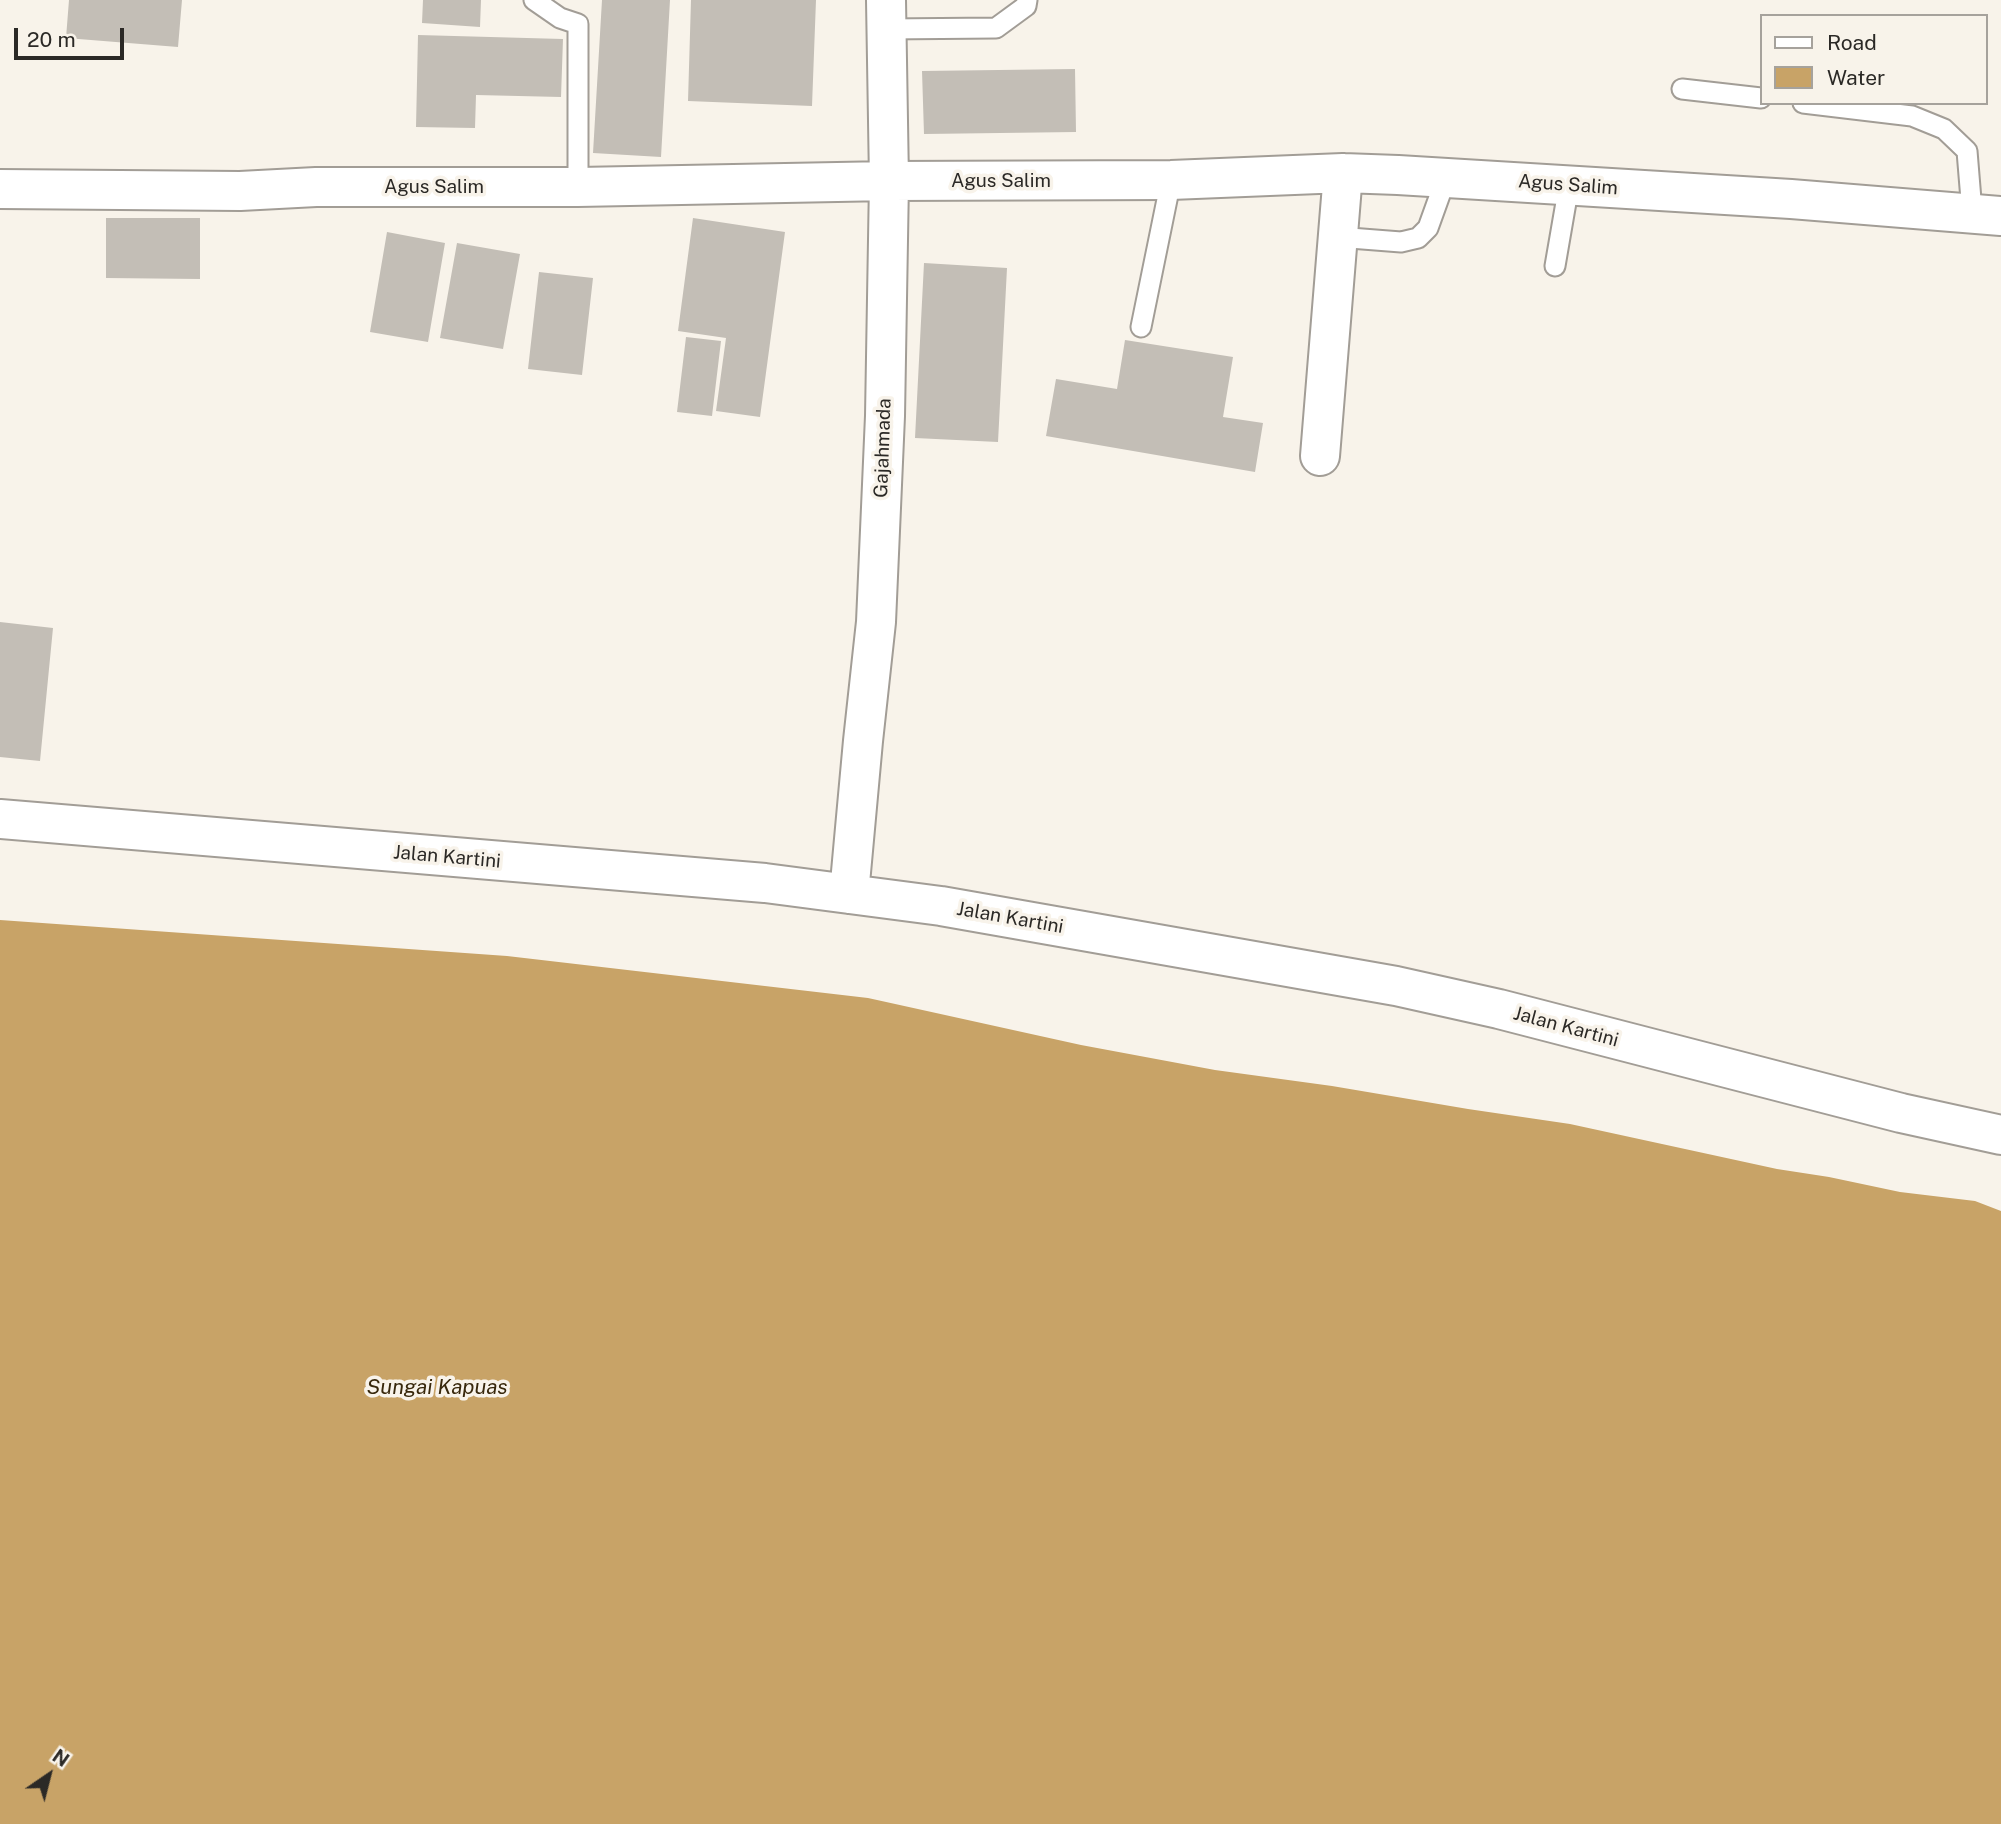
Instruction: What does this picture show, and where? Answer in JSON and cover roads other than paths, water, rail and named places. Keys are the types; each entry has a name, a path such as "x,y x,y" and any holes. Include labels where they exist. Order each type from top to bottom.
{"street":[{"name":"Gajahmada","path":"849,894 876,622 885,416 889,181 886,14"},
{"name":"Agus Salim","path":"0,189 240,191 316,187 578,187 889,181 1171,180 1343,173 1986,214"},
{"path":"1320,456 1343,173"},
{"name":"Jalan Kartini","path":"0,820 751,882 955,908 1396,986 1499,1009 1887,1110 2001,1135"}],"lane":[{"path":"534,0 560,18 578,24 578,187"},
{"path":"886,14 996,28 1026,6 1027,0"},
{"path":"1682,89 1759,99"},
{"path":"1820,105 1912,116 1944,129 1967,151 1986,214"},
{"path":"1338,237 1401,242 1418,238 1428,228 1446,178"},
{"path":"1141,327 1171,180"},
{"path":"1555,266 1569,186"}],"water":[{"name":"Sungai Kapuas","path":"0,920 507,956 868,998 1081,1045 1215,1070 1570,1124 1777,1169 1900,1192 1975,1201 2001,1211 2001,1824 0,1824"}]}
